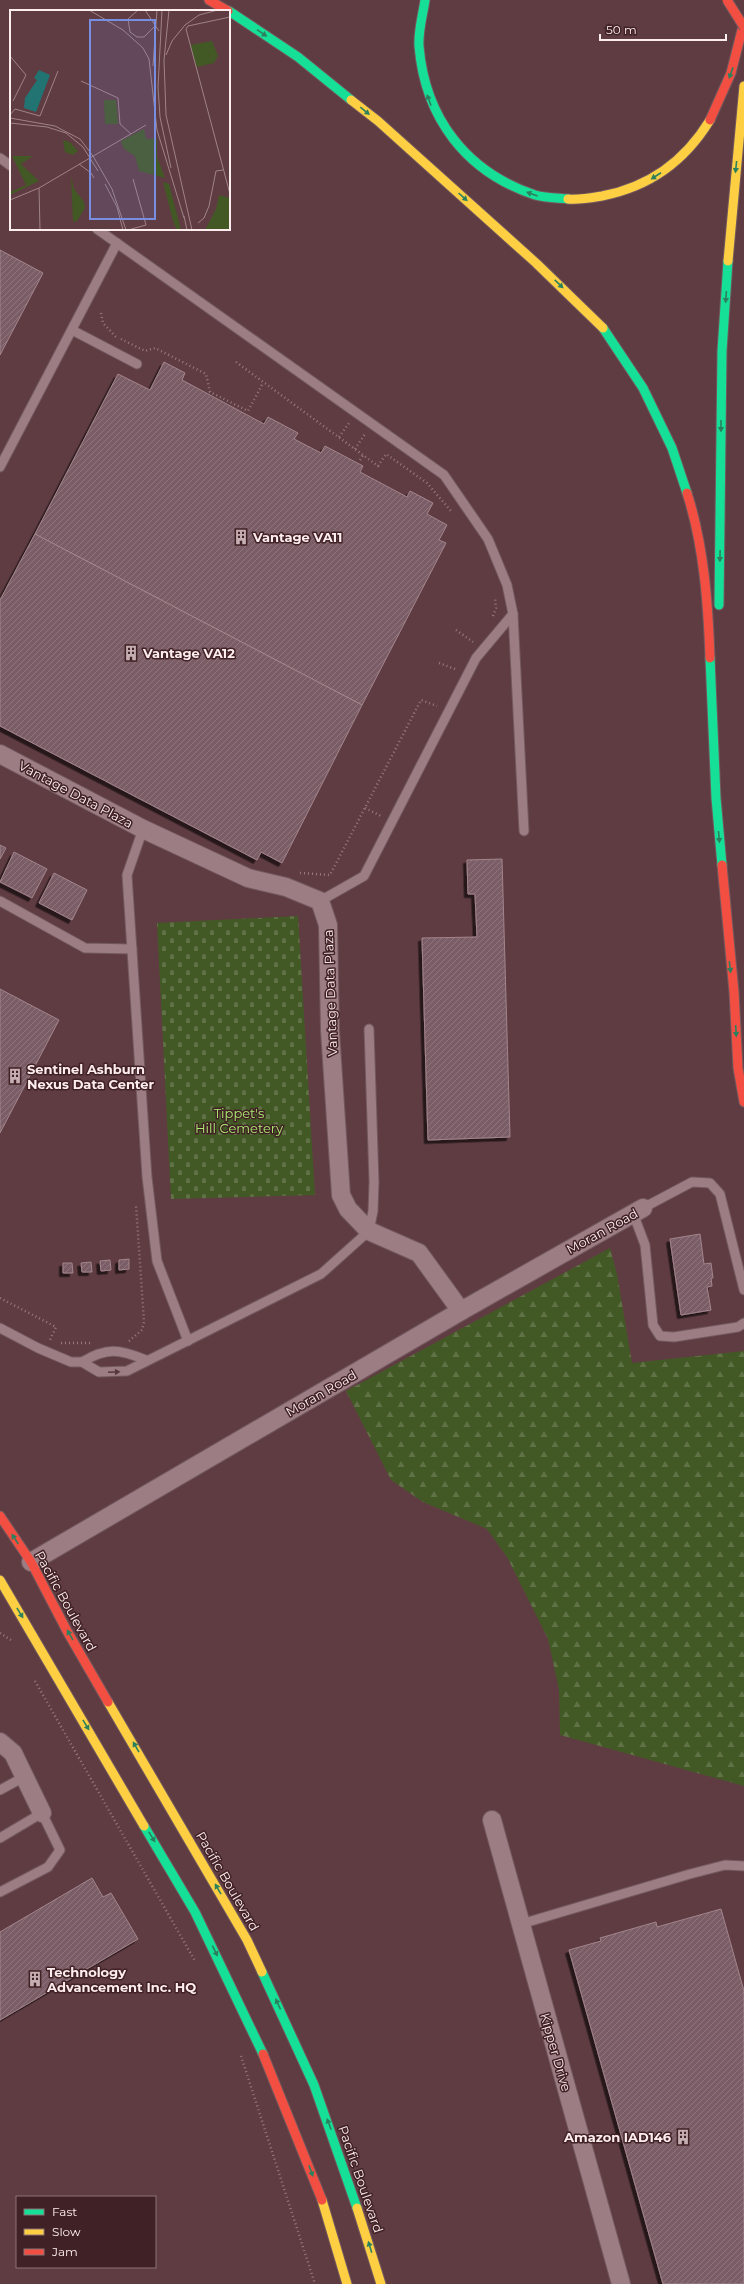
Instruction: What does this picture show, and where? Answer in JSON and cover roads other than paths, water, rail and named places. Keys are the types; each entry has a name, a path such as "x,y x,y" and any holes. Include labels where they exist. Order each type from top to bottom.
{"main road":[{"path":"209,0 227,10"},
{"path":"425,0 421,15 418,39 420,62 424,86 441,125 454,143 472,161 491,175 513,187 537,196 562,200 586,200 610,196 633,188 653,178 688,151 711,118 725,90 736,61 744,22"},
{"path":"727,0 744,27"},
{"path":"230,12 298,57 378,121 536,263 601,325 643,388 672,448 696,519 709,623 716,798 734,992 738,1068 744,1102"},
{"path":"719,618 722,351 732,201 744,86"},
{"path":"716,798 719,633"},
{"name":"Pacific Boulevard","path":"0,1516 247,1940 314,2085 337,2147 381,2284"},
{"path":"2,1578 195,1912 268,2064 324,2208 347,2284"}],"street":[{"name":"Vantage Data Plaza","path":"0,754 143,829 248,878 286,887 320,901 328,925 330,1031 341,1195 348,1209 369,1231 419,1253 461,1311"},
{"name":"Moran Road","path":"28,1564 461,1311 638,1210"},
{"path":"0,1742 13,1753 42,1813"},
{"name":"Kipper Drive","path":"492,1820 621,2284"}],"lane":[{"path":"0,158 10,165"},
{"path":"98,230 444,475 488,539 507,585 513,614 524,831"},
{"path":"0,468 117,243"},
{"path":"72,330 137,364"},
{"path":"320,901 364,876 476,658 513,614"},
{"path":"143,829 127,875 147,1177 157,1261 188,1341"},
{"path":"0,901 85,948 132,948"},
{"path":"0,1328 71,1362 82,1362 99,1372 127,1371 146,1360 188,1341 321,1274 369,1231 373,1211 374,1182 369,1029"},
{"path":"744,1290 720,1194 710,1183 692,1182 638,1210 645,1245 653,1325 660,1336 674,1337 738,1327 744,1323"},
{"path":"82,1362 98,1352 126,1352 146,1360"},
{"path":"0,1790 24,1777"},
{"path":"0,1838 42,1813 60,1850 48,1867 0,1892"},
{"path":"521,1924 690,1874 725,1865 744,1866"}],"place":[{"name":"Vantage VA11","path":"241,537"},
{"name":"Vantage VA12","path":"131,653"},
{"name":"Sentinel Ashburn Nexus Data Center","path":"15,1076"},
{"name":"Technology Advancement Inc. HQ","path":"35,1979"},
{"name":"Amazon IAD146","path":"683,2137"}],"park label":[{"name":"Tippet's Hill Cemetery","path":"239,1120"}]}
